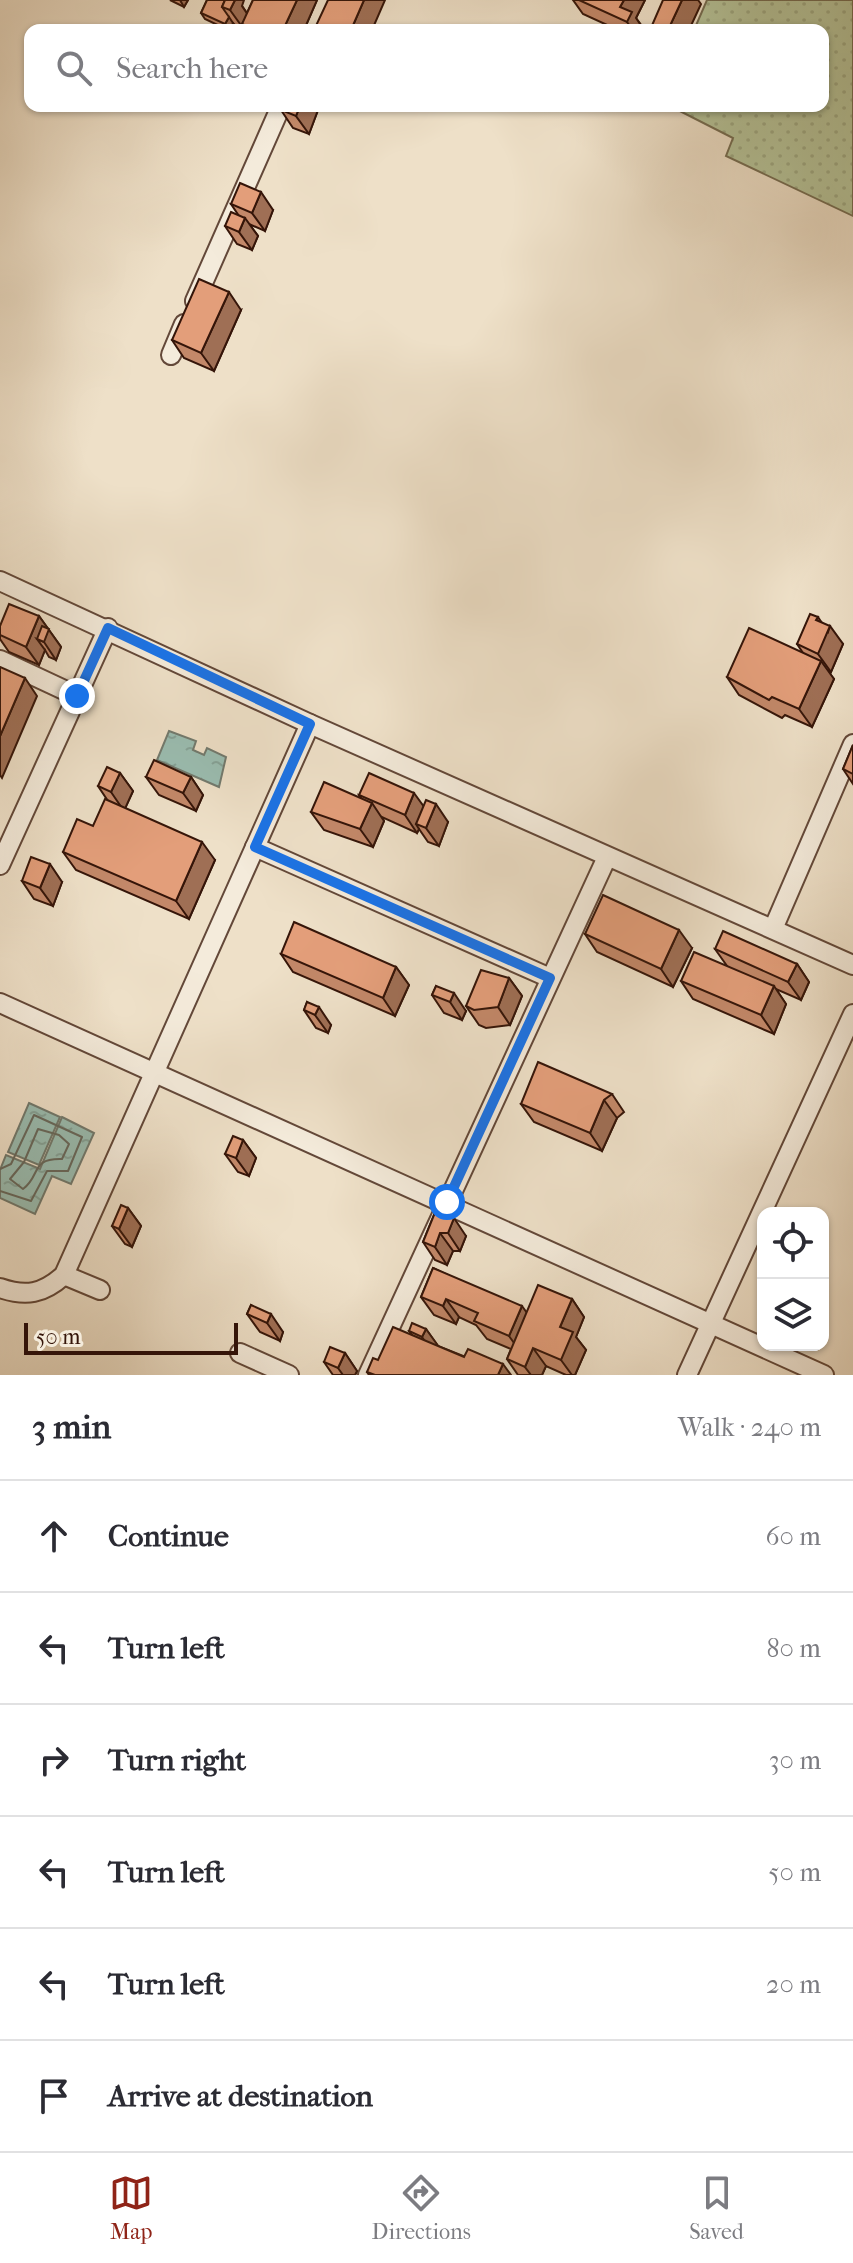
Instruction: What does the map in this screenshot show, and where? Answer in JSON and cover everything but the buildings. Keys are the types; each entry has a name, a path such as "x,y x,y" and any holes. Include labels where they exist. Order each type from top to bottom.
{"lane":[{"path":"171,355 278,112"},
{"path":"3,589 108,628 310,724 853,965"},
{"path":"0,865 7,830 77,696 108,628"},
{"path":"0,660 77,696"},
{"path":"0,1288 19,1294 37,1293 64,1275 310,724"},
{"path":"773,929 853,744"},
{"path":"255,847 550,978"},
{"path":"368,1375 607,857"},
{"path":"0,1003 152,1074 447,1202 824,1375"},
{"path":"687,1375 853,1014"},
{"path":"64,1275 100,1290"},
{"path":"240,1353 289,1375"}],"green space":[{"path":"707,0 853,0 853,216 726,156 733,138 682,112 829,112 829,24 697,24"}],"water":[{"path":"169,731 196,741 193,750 204,755 207,748 226,757 219,787 157,760"},
{"path":"29,1103 60,1117 39,1165 8,1152"},
{"path":"62,1117 94,1133 71,1184 52,1176 35,1214 0,1198 0,1170 6,1155 40,1169"}],"route":[{"path":"77,696 108,628 310,724 255,847 550,978 447,1202"}]}
